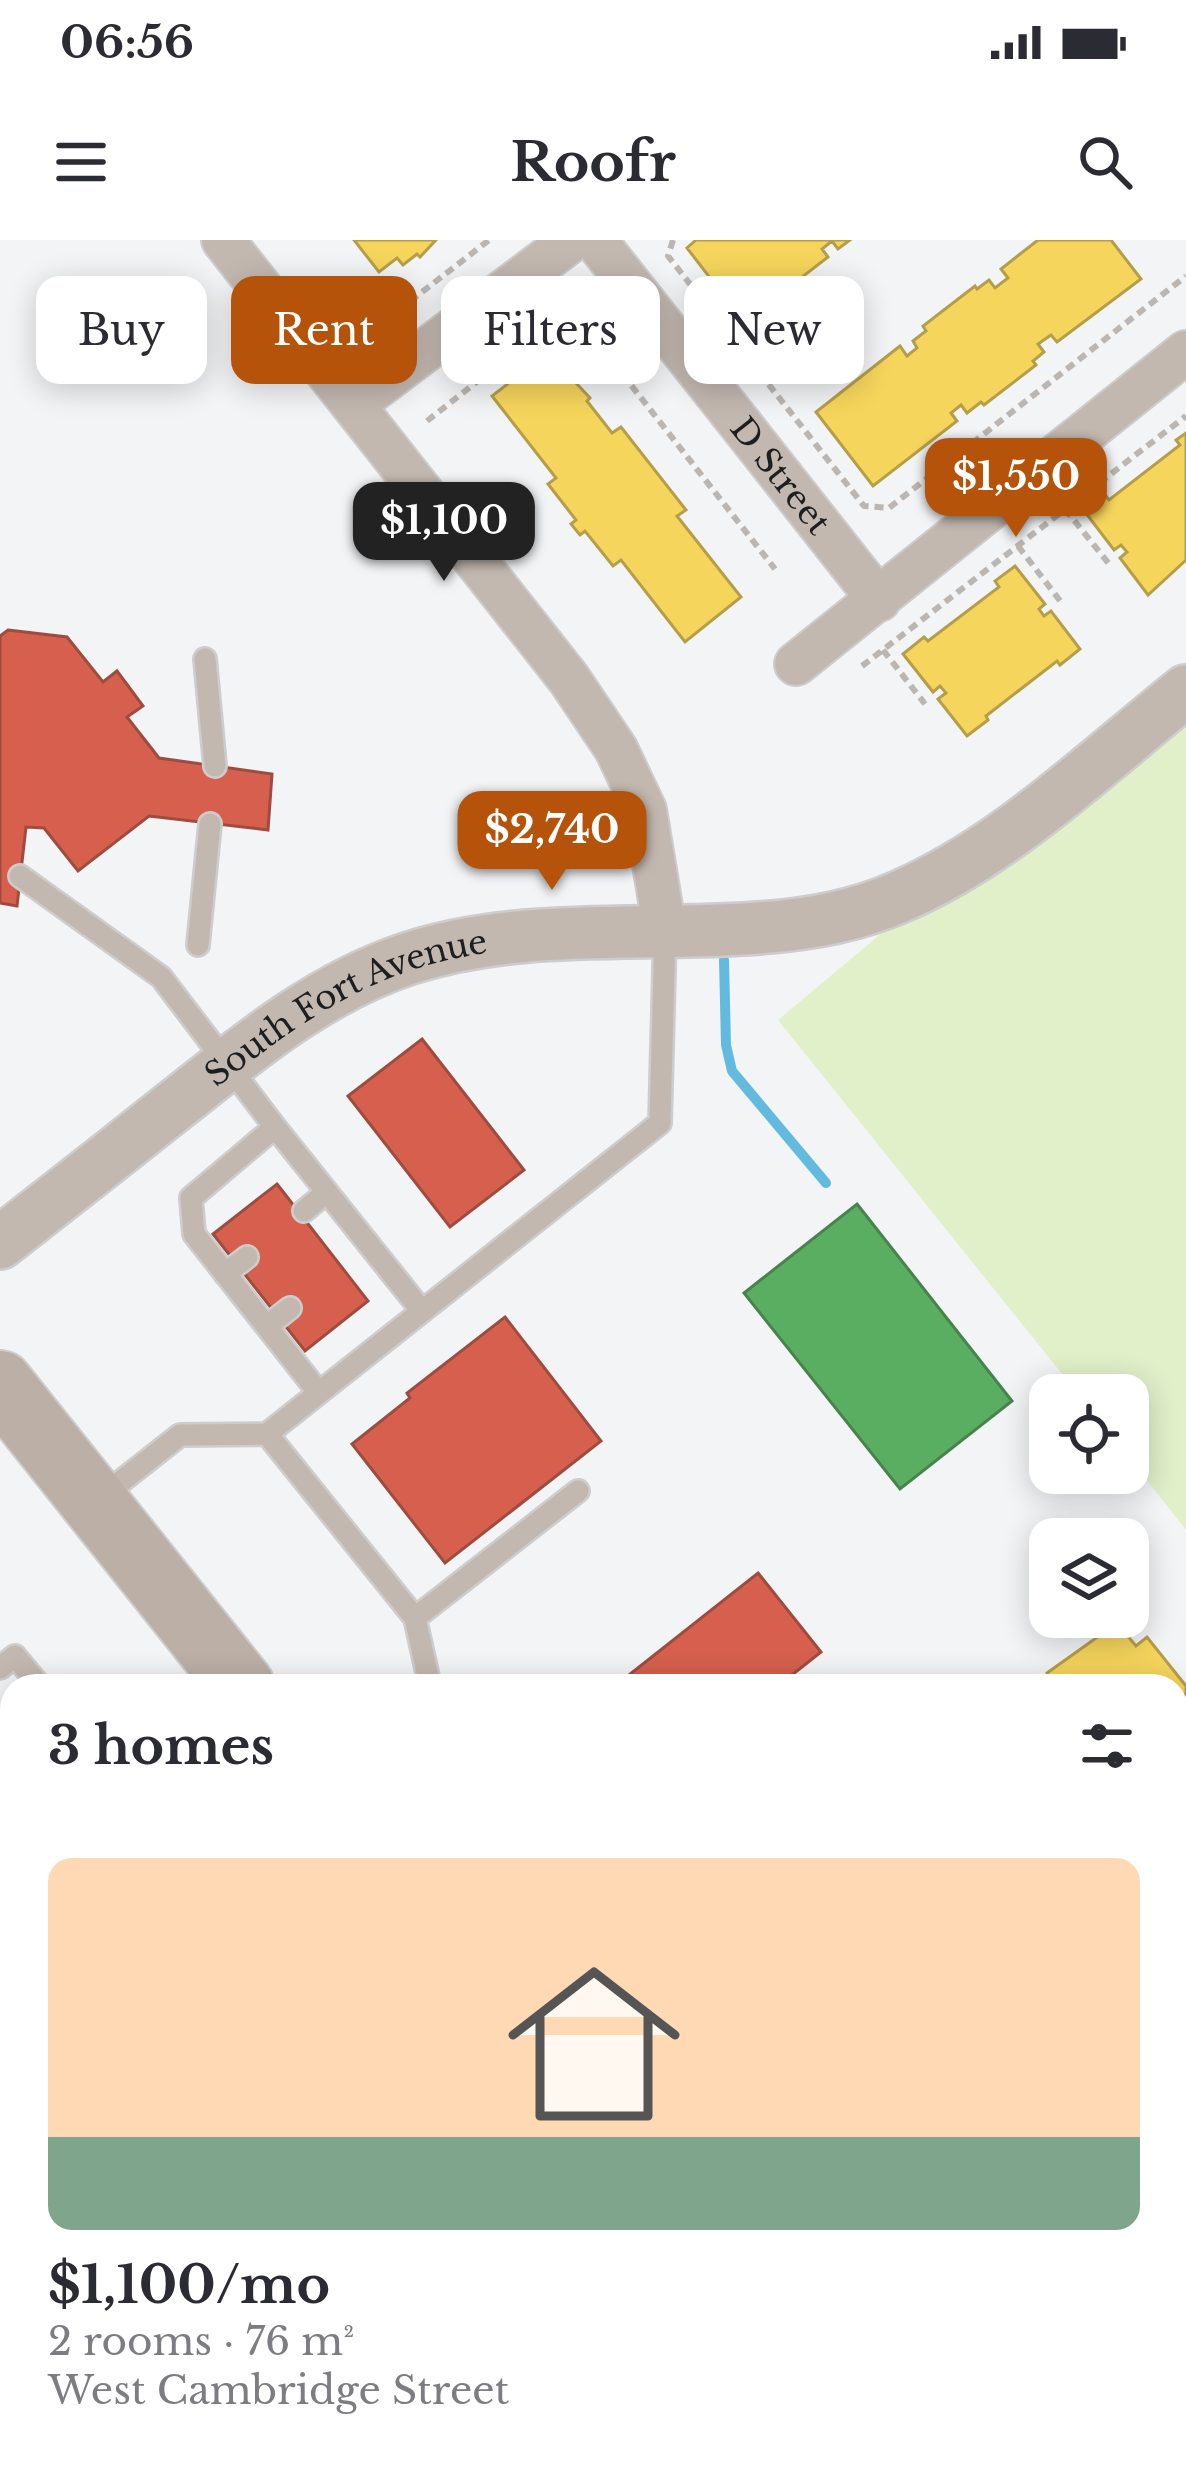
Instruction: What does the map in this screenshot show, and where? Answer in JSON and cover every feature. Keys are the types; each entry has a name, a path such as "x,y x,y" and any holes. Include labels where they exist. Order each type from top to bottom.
{"main road":[{"path":"0,1384 231,1674"}],"street":[{"path":"223,240 569,679 616,749 645,810 665,931"},
{"path":"353,406 572,240"},
{"name":"D Street","path":"595,240 879,600"},
{"path":"796,664 1186,352"},
{"name":"South Fort Avenue","path":"0,1244 310,1004 412,957 454,946 520,938 760,928 815,921 898,898 1007,833 1186,692"}],"lane":[{"path":"205,659 214,766"},
{"path":"198,945 210,824"},
{"path":"20,876 161,977 422,1311"},
{"path":"94,1502 180,1435 267,1434 660,1124 665,931"},
{"path":"275,1127 191,1198 194,1234 319,1393"},
{"path":"304,1211 328,1192"},
{"path":"349,1261 370,1244"},
{"path":"225,1274 247,1257"},
{"path":"267,1326 290,1309"},
{"path":"267,1434 415,1618 427,1674"},
{"path":"415,1618 578,1491"},
{"path":"0,1668 15,1656 30,1674"}],"path":[{"path":"417,296 489,240"},
{"path":"673,240 668,256 864,506 889,508 1186,276"},
{"path":"427,421 557,319 584,325 775,568"},
{"path":"845,679 1186,416"},
{"path":"1066,509 1110,565"},
{"path":"1018,546 1060,602"},
{"path":"883,650 925,704"}],"green space":[{"path":"1186,717 1186,1530 1149,1483 1149,1374 1062,1374 778,1020 895,922"}],"building: Homes":[{"path":"354,240 436,240 420,257 417,254 403,265 397,258 379,272"},
{"path":"696,240 850,240 838,249 832,241 822,249 828,257 803,276 709,276 687,248"},
{"path":"1038,240 1111,240 1141,279 1057,342 1051,335 1038,344 1044,352 1033,361 1036,365 984,405 981,402 967,413 961,405 951,413 957,421 873,486 816,412 852,384 864,384 864,374 900,346 907,356 917,348 913,341 926,331 923,326 975,286 989,280 995,288 1008,278 1001,269"},
{"path":"508,384 577,384 612,433 621,427 686,510 677,516 741,597 685,642 621,560 613,566 585,531 580,535 571,524 576,520 548,484 556,478 492,396"},
{"path":"1186,433 1186,560 1148,595 1120,558 1127,552 1121,545 1114,550 1085,512 1106,496 1109,500 1180,445 1176,440"},
{"path":"1015,566 1045,604 1039,609 1044,616 1051,611 1080,649 1060,665 1057,661 967,736 938,699 946,693 940,686 933,692 903,654 924,637 928,641 999,587 995,581"},
{"path":"1096,1638 1129,1638 1136,1646 1148,1638 1176,1674 1048,1674"}],"building: Shops":[{"path":"8,630 67,637 103,682 117,671 143,706 127,717 159,758 272,774 268,830 149,816 78,871 44,828 26,827 17,906 0,903 0,636"},
{"path":"422,1039 524,1170 450,1227 348,1096"},
{"path":"277,1184 368,1301 305,1351 213,1234"},
{"path":"505,1317 601,1441 445,1563 352,1444 410,1398 407,1393"},
{"path":"758,1573 821,1652 793,1674 630,1674"}],"building: Public":[{"path":"857,1204 1012,1401 900,1489 744,1293"}],"waterway":[{"path":"724,960 726,1045 732,1071 826,1183"}]}
